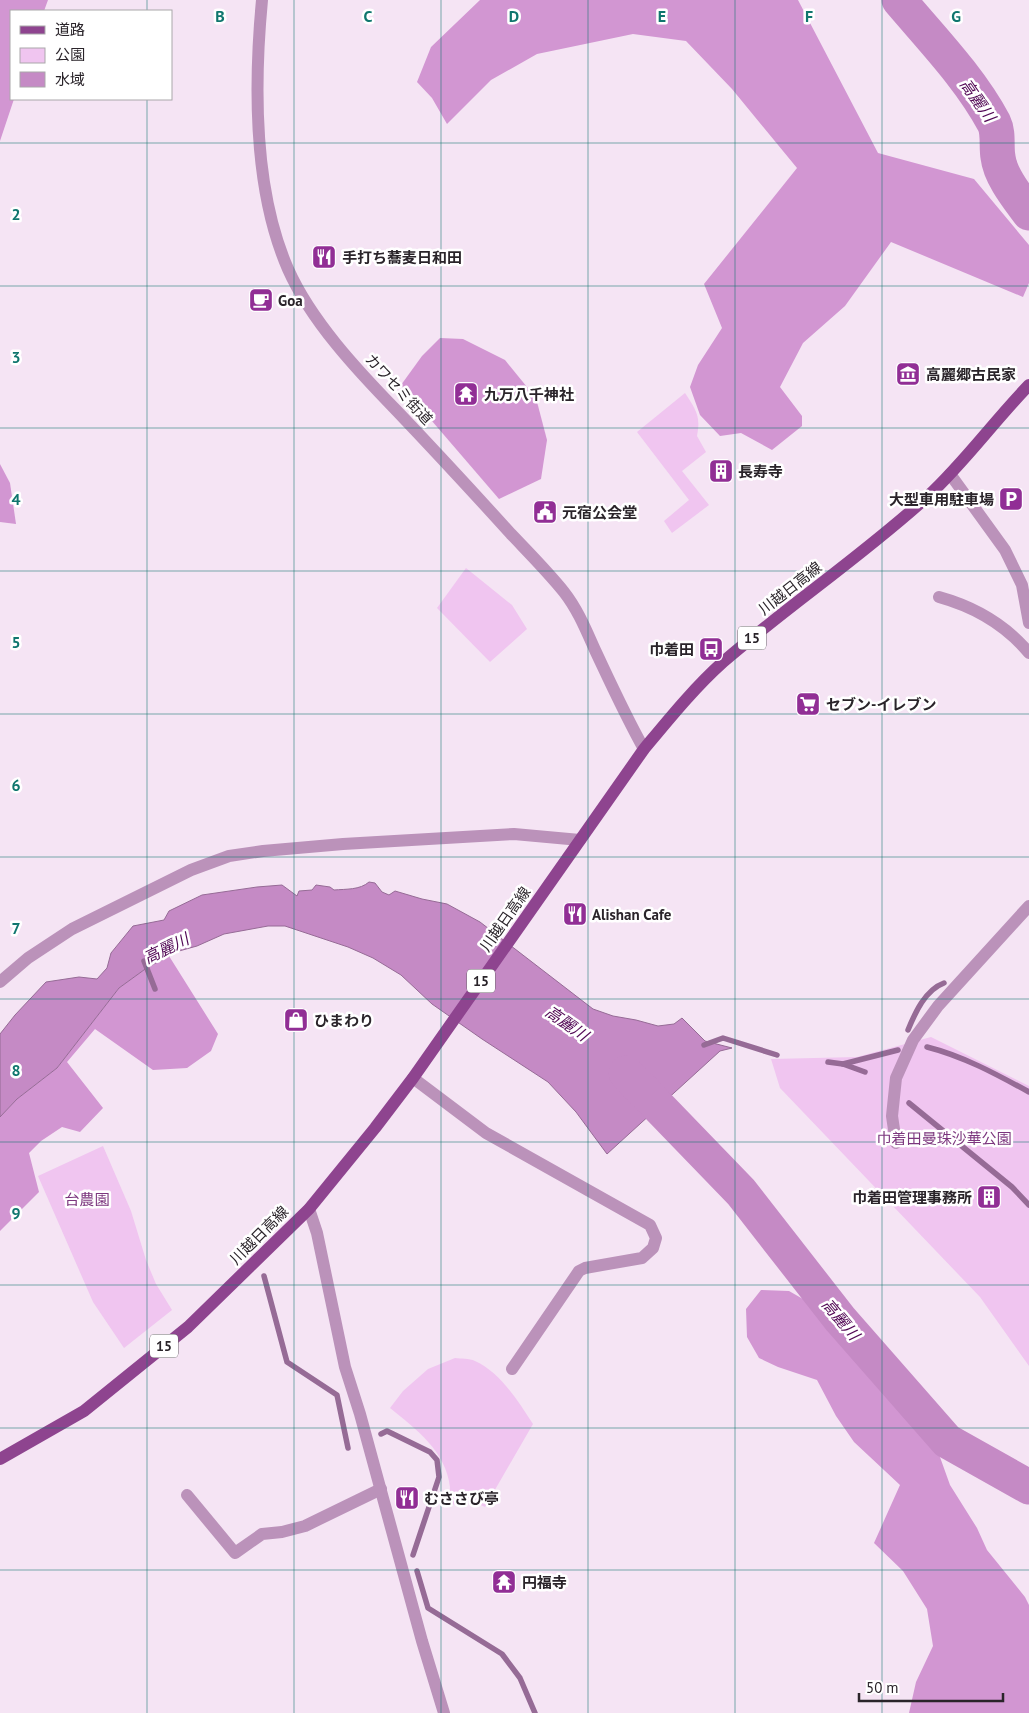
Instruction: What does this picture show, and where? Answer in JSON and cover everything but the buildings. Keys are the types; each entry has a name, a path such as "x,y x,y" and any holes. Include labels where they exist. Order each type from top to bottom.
{"main road":[{"name":"川越日高線","path":"0,1459 84,1411 188,1328 309,1209 413,1078 644,749 673,713 722,663 847,564 926,498 950,474 1029,385"}],"street":[{"name":"カワセミ街道","path":"262,0 258,48 258,124 264,180 270,210 288,269 307,304 360,373 463,480 563,591 580,616 631,726 644,749"},
{"path":"950,474 1005,550 1022,585 1029,623"},
{"path":"939,597 983,614 1003,627 1029,653"},
{"path":"0,982 28,958 72,929 191,870 229,856 344,844 514,834 580,840"},
{"path":"896,1143 892,1116 896,1078 913,1040 938,1006 1029,906"},
{"path":"413,1078 486,1133 650,1225 656,1238 653,1248 642,1258 584,1268 579,1271 512,1369"},
{"path":"309,1209 317,1233 345,1366 381,1490 400,1566 444,1713"},
{"path":"188,1495 235,1553 262,1534 282,1532 305,1526 381,1490"}],"green space":[{"path":"685,393 697,413 697,436 706,452 682,471 709,505 672,533 664,521 689,500 637,432"},
{"path":"466,568 512,605 527,629 490,662 437,608"},
{"name":"巾着田曼珠沙華公園","path":"931,1037 1029,1086 1029,1366 980,1297 780,1088 771,1059 857,1057"},
{"name":"台農園","path":"103,1146 131,1211 146,1260 156,1284 172,1310 124,1348 93,1302 38,1176"},
{"path":"455,1358 473,1360 493,1373 508,1388 533,1424 485,1507 467,1502 448,1506 450,1487 443,1462 428,1442 390,1408 403,1391 428,1369"}],"shaded area":[{"path":"0,0 48,0 44,10 10,10 10,100 14,100 0,141"},
{"path":"480,0 798,0 878,153 974,179 1029,245 1029,283 1023,297 891,242 845,306 803,343 780,387 802,416 802,426 772,450 741,433 720,436 700,415 690,387 698,365 722,328 704,284 797,168 732,89 686,41 633,34 537,54 491,80 447,124 432,98 417,82 431,47"},
{"path":"440,338 463,339 505,360 536,398 547,440 541,479 499,499 401,385 422,356"},
{"path":"0,464 10,483 16,524 0,522"},
{"path":"169,956 218,1034 211,1051 187,1068 153,1070 95,1029 67,1062 103,1108 80,1132 62,1127 41,1141 29,1153 39,1192 0,1231 0,1117 17,1099 57,1068 119,988 148,967"},
{"path":"761,1290 789,1291 824,1311 834,1331 898,1409 921,1423 936,1446 950,1485 977,1528 987,1550 1025,1597 1029,1605 1029,1713 909,1713 916,1682 933,1646 927,1609 903,1571 874,1543 900,1485 854,1442 836,1416 817,1380 778,1367 759,1358 747,1337 746,1309"}],"water":[{"path":"369,882 375,883 382,892 389,895 395,891 447,904 480,922 593,1009 613,1016 658,1026 674,1024 682,1018 705,1041 732,1048 720,1051 607,1154 576,1112 548,1082 432,1004 401,975 373,958 348,947 285,926 268,926 224,934 197,946 179,951 148,967 119,988 57,1068 17,1099 0,1117 0,1034 46,982 79,977 97,979 107,968 111,953 133,926 164,920 169,911 202,895 282,885 297,896 299,891 312,890 316,885 330,887 334,890 357,888"}],"waterway":[{"name":"高麗川","path":"899,0 950,59 984,106 996,127 998,157 1002,172 1010,187 1029,213"},
{"path":"144,961 155,989"},
{"path":"908,1030 926,996 937,986 944,983"},
{"path":"704,1045 723,1038 777,1055"},
{"path":"927,1047 966,1060 1029,1092"},
{"path":"843,1064 898,1050"},
{"path":"828,1062 843,1064 865,1072"},
{"name":"高麗川","path":"626,1073 741,1192 840,1319 947,1441 1029,1487"},
{"path":"909,1103 1012,1187 1029,1205"},
{"path":"264,1276 287,1362 337,1395 348,1448"},
{"path":"381,1434 387,1431 430,1452 437,1460 439,1477 413,1555"},
{"path":"417,1571 428,1608 502,1654 520,1678 535,1713"}],"place":[{"name":"手打ち蕎麦日和田","path":"324,257"},
{"name":"Goa","path":"261,300"},
{"name":"高麗郷古民家","path":"908,374"},
{"name":"九万八千神社","path":"466,394"},
{"name":"長寿寺","path":"721,471"},
{"name":"大型車用駐車場","path":"1011,499"},
{"name":"元宿公会堂","path":"545,512"},
{"name":"巾着田","path":"711,649"},
{"name":"セブン-イレブン","path":"808,704"},
{"name":"Alishan Cafe","path":"575,914"},
{"name":"ひまわり","path":"296,1020"},
{"name":"巾着田管理事務所","path":"989,1197"},
{"name":"むささび亭","path":"407,1498"},
{"name":"円福寺","path":"504,1582"}]}
